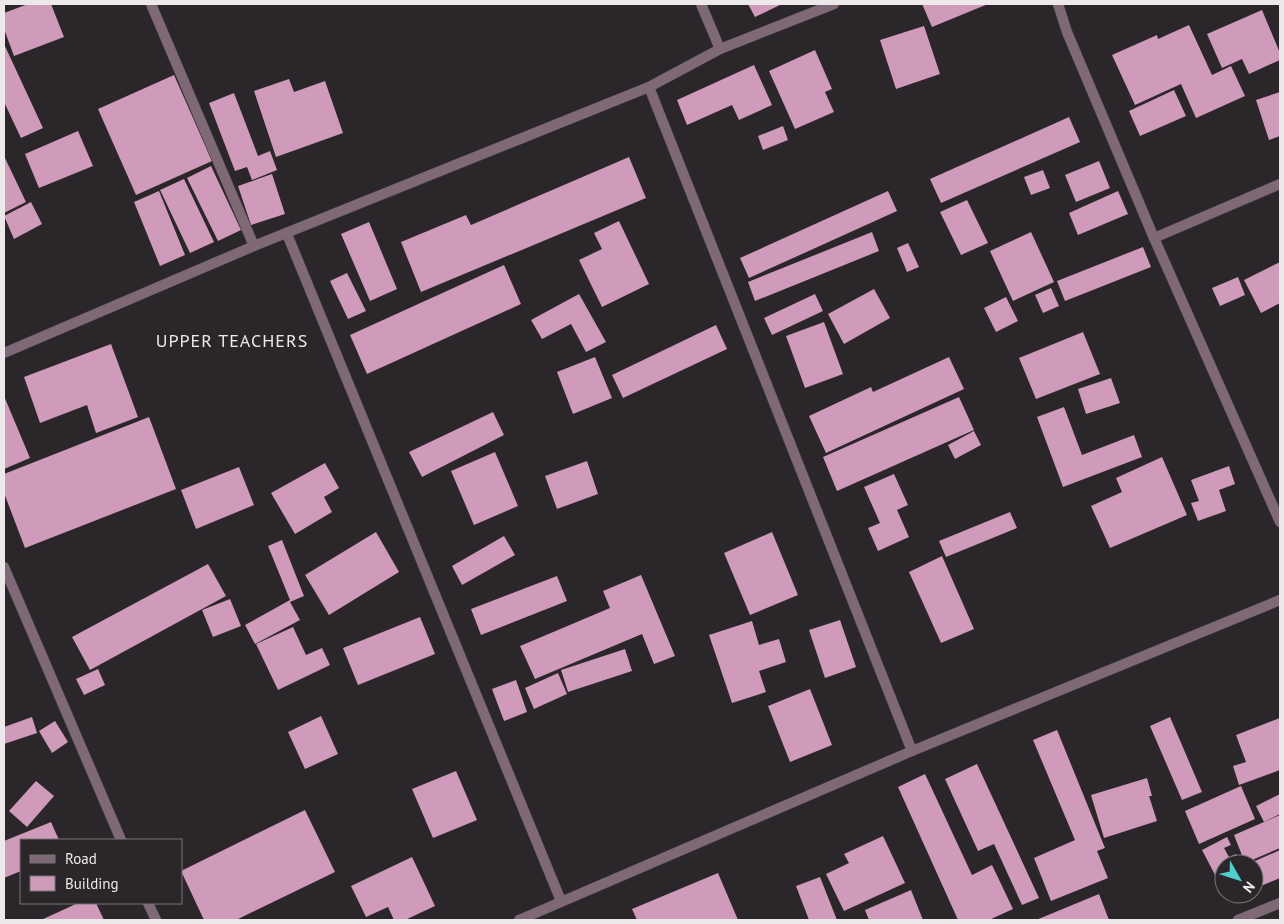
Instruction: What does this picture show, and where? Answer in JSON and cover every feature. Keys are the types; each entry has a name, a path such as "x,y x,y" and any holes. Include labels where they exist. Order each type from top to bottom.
{"street":[{"path":"151,4 254,246"},
{"path":"701,4 720,49"},
{"path":"4,353 254,246 649,87 720,49 834,4"},
{"path":"1058,4 1067,32 1154,238 1280,522"},
{"path":"649,87 912,751"},
{"path":"1154,238 1280,184"},
{"path":"287,234 561,901"},
{"path":"4,567 122,839"},
{"path":"520,920 536,917 561,901 912,751 1280,600"},
{"path":"1238,920 1280,903"},
{"path":"148,904 156,920"}],"building":[{"path":"28,4 51,4 64,37 14,56 4,29 4,13"},
{"path":"748,4 782,4 755,17"},
{"path":"922,4 988,4 932,27"},
{"path":"1262,10 1280,53 1280,60 1249,74 1242,59 1222,68 1207,34"},
{"path":"1189,25 1212,75 1231,66 1245,96 1196,118 1181,84 1135,105 1112,55 1157,35 1158,39"},
{"path":"924,26 940,74 896,89 880,40"},
{"path":"4,44 43,128 21,138 4,102"},
{"path":"815,50 832,89 825,92 834,112 795,129 769,71"},
{"path":"754,65 772,105 739,120 732,105 687,125 677,100"},
{"path":"174,75 212,161 136,195 98,109"},
{"path":"289,79 294,92 325,81 343,133 276,157 254,91"},
{"path":"1174,90 1186,116 1140,136 1129,111"},
{"path":"1280,92 1280,136 1269,140 1256,100"},
{"path":"234,93 258,156 270,151 277,170 252,180 247,167 235,171 209,103"},
{"path":"1069,117 1080,142 941,203 930,179"},
{"path":"783,126 788,140 763,150 758,136"},
{"path":"78,131 93,166 39,188 25,154"},
{"path":"629,157 646,198 421,292 401,242 466,215 471,225"},
{"path":"4,159 26,202 4,213"},
{"path":"1099,161 1110,188 1076,202 1065,175"},
{"path":"211,166 241,230 218,241 187,178"},
{"path":"1043,170 1050,188 1031,195 1024,177"},
{"path":"272,174 285,214 251,225 238,186"},
{"path":"184,179 214,242 190,253 160,190"},
{"path":"159,191 185,255 160,266 134,202"},
{"path":"888,191 897,211 749,278 740,258"},
{"path":"1118,191 1128,214 1078,235 1069,213"},
{"path":"967,200 988,243 961,255 940,212"},
{"path":"31,202 42,224 14,239 4,216"},
{"path":"619,221 649,284 602,307 579,260 602,249 594,233"},
{"path":"369,222 397,289 370,301 341,234"},
{"path":"872,232 879,251 755,301 748,282"},
{"path":"1031,232 1054,282 1013,301 990,251"},
{"path":"908,243 919,267 907,272 897,248"},
{"path":"1143,247 1151,267 1065,301 1057,281"},
{"path":"1280,262 1280,303 1261,313 1244,280"},
{"path":"504,265 521,304 367,374 350,335"},
{"path":"347,273 366,311 348,319 330,281"},
{"path":"1238,277 1245,295 1220,306 1212,288"},
{"path":"1051,288 1059,306 1043,313 1035,295"},
{"path":"874,289 890,318 844,344 828,314"},
{"path":"579,294 606,342 586,352 571,324 542,339 531,320"},
{"path":"815,294 823,311 772,335 764,318"},
{"path":"1006,297 1018,321 996,332 984,308"},
{"path":"824,322 843,374 805,388 786,336"},
{"path":"716,325 727,349 623,398 612,375"},
{"path":"1083,332 1100,374 1036,399 1019,358"},
{"path":"111,344 138,417 96,433 87,405 40,423 24,377"},
{"path":"595,357 612,398 573,414 557,372"},
{"path":"949,357 964,389 826,453 809,416 871,387 873,392"},
{"path":"1111,378 1120,403 1086,414 1078,389"},
{"path":"4,396 30,458 4,469"},
{"path":"959,397 974,430 837,491 823,457"},
{"path":"1064,407 1082,455 1134,435 1142,457 1063,487 1037,417"},
{"path":"493,412 504,435 422,477 409,452"},
{"path":"149,417 176,489 25,548 4,493 4,474"},
{"path":"974,431 981,445 955,459 948,445"},
{"path":"495,452 518,506 474,525 451,471"},
{"path":"1162,457 1187,515 1110,548 1091,506 1122,492 1116,478"},
{"path":"587,461 598,494 557,509 545,476"},
{"path":"325,463 339,488 324,497 332,512 295,534 271,493"},
{"path":"1229,466 1235,484 1219,490 1226,511 1198,521 1191,503 1199,501 1191,480"},
{"path":"239,467 254,505 196,529 181,490"},
{"path":"894,474 908,505 897,510 909,537 878,551 868,528 880,523 864,487"},
{"path":"1010,512 1017,528 946,557 939,541"},
{"path":"376,532 399,572 329,615 305,575"},
{"path":"772,532 798,595 750,615 724,553"},
{"path":"504,536 515,555 462,585 452,566"},
{"path":"282,540 304,596 290,602 300,620 255,644 245,625 290,600 268,546"},
{"path":"942,556 974,629 941,643 909,572"},
{"path":"208,564 226,596 90,670 72,637"},
{"path":"641,575 675,656 654,664 642,634 535,679 520,646 610,608 603,591"},
{"path":"557,576 567,601 481,635 471,609"},
{"path":"230,599 241,626 213,637 202,610"},
{"path":"420,617 435,654 358,685 343,648"},
{"path":"840,620 856,667 825,678 809,630"},
{"path":"752,621 759,645 779,639 786,662 759,671 766,692 732,703 709,635"},
{"path":"293,627 306,655 322,648 330,665 278,690 256,644"},
{"path":"625,649 632,671 568,692 561,670"},
{"path":"98,669 105,685 84,695 76,679"},
{"path":"558,673 567,694 534,709 525,688"},
{"path":"516,680 527,712 504,721 492,689"},
{"path":"810,689 832,745 790,762 768,706"},
{"path":"321,716 338,754 305,769 288,732"},
{"path":"32,717 37,733 4,744 4,727"},
{"path":"1170,717 1202,792 1182,800 1150,726"},
{"path":"1280,718 1280,770 1239,785 1233,766 1246,762 1236,735"},
{"path":"55,721 68,742 52,753 39,731"},
{"path":"1057,730 1105,848 1097,851 1108,878 1051,901 1034,858 1075,840 1033,740"},
{"path":"977,764 1039,898 1022,905 994,844 978,851 945,779"},
{"path":"456,771 477,820 433,838 412,789"},
{"path":"925,774 972,875 992,865 1013,909 989,920 958,920 898,787"},
{"path":"1147,778 1152,796 1149,796 1157,821 1104,838 1091,795"},
{"path":"36,781 54,796 27,827 9,811"},
{"path":"1241,786 1255,819 1199,844 1185,811"},
{"path":"1280,794 1280,814 1264,822 1256,806"},
{"path":"305,810 335,872 236,920 204,920 182,871"},
{"path":"1280,815 1280,848 1264,855 1241,854 1234,835"},
{"path":"51,822 59,839 20,839 20,871 4,878 4,841"},
{"path":"883,836 905,883 844,911 826,874 849,863 844,854"},
{"path":"1227,837 1231,845 1224,848 1227,854 1214,854 1214,873 1202,850"},
{"path":"1280,850 1280,878 1264,885 1264,857"},
{"path":"412,857 435,906 405,920 394,920 388,907 366,917 351,886"},
{"path":"718,873 738,920 637,920 632,909"},
{"path":"820,877 837,920 809,920 796,886"},
{"path":"911,890 923,920 869,920 865,910"},
{"path":"1099,894 1109,920 1036,920"},
{"path":"76,904 96,904 104,920 41,920"}],"district":[{"name":"UPPER TEACHERS","path":"232,341"}]}
